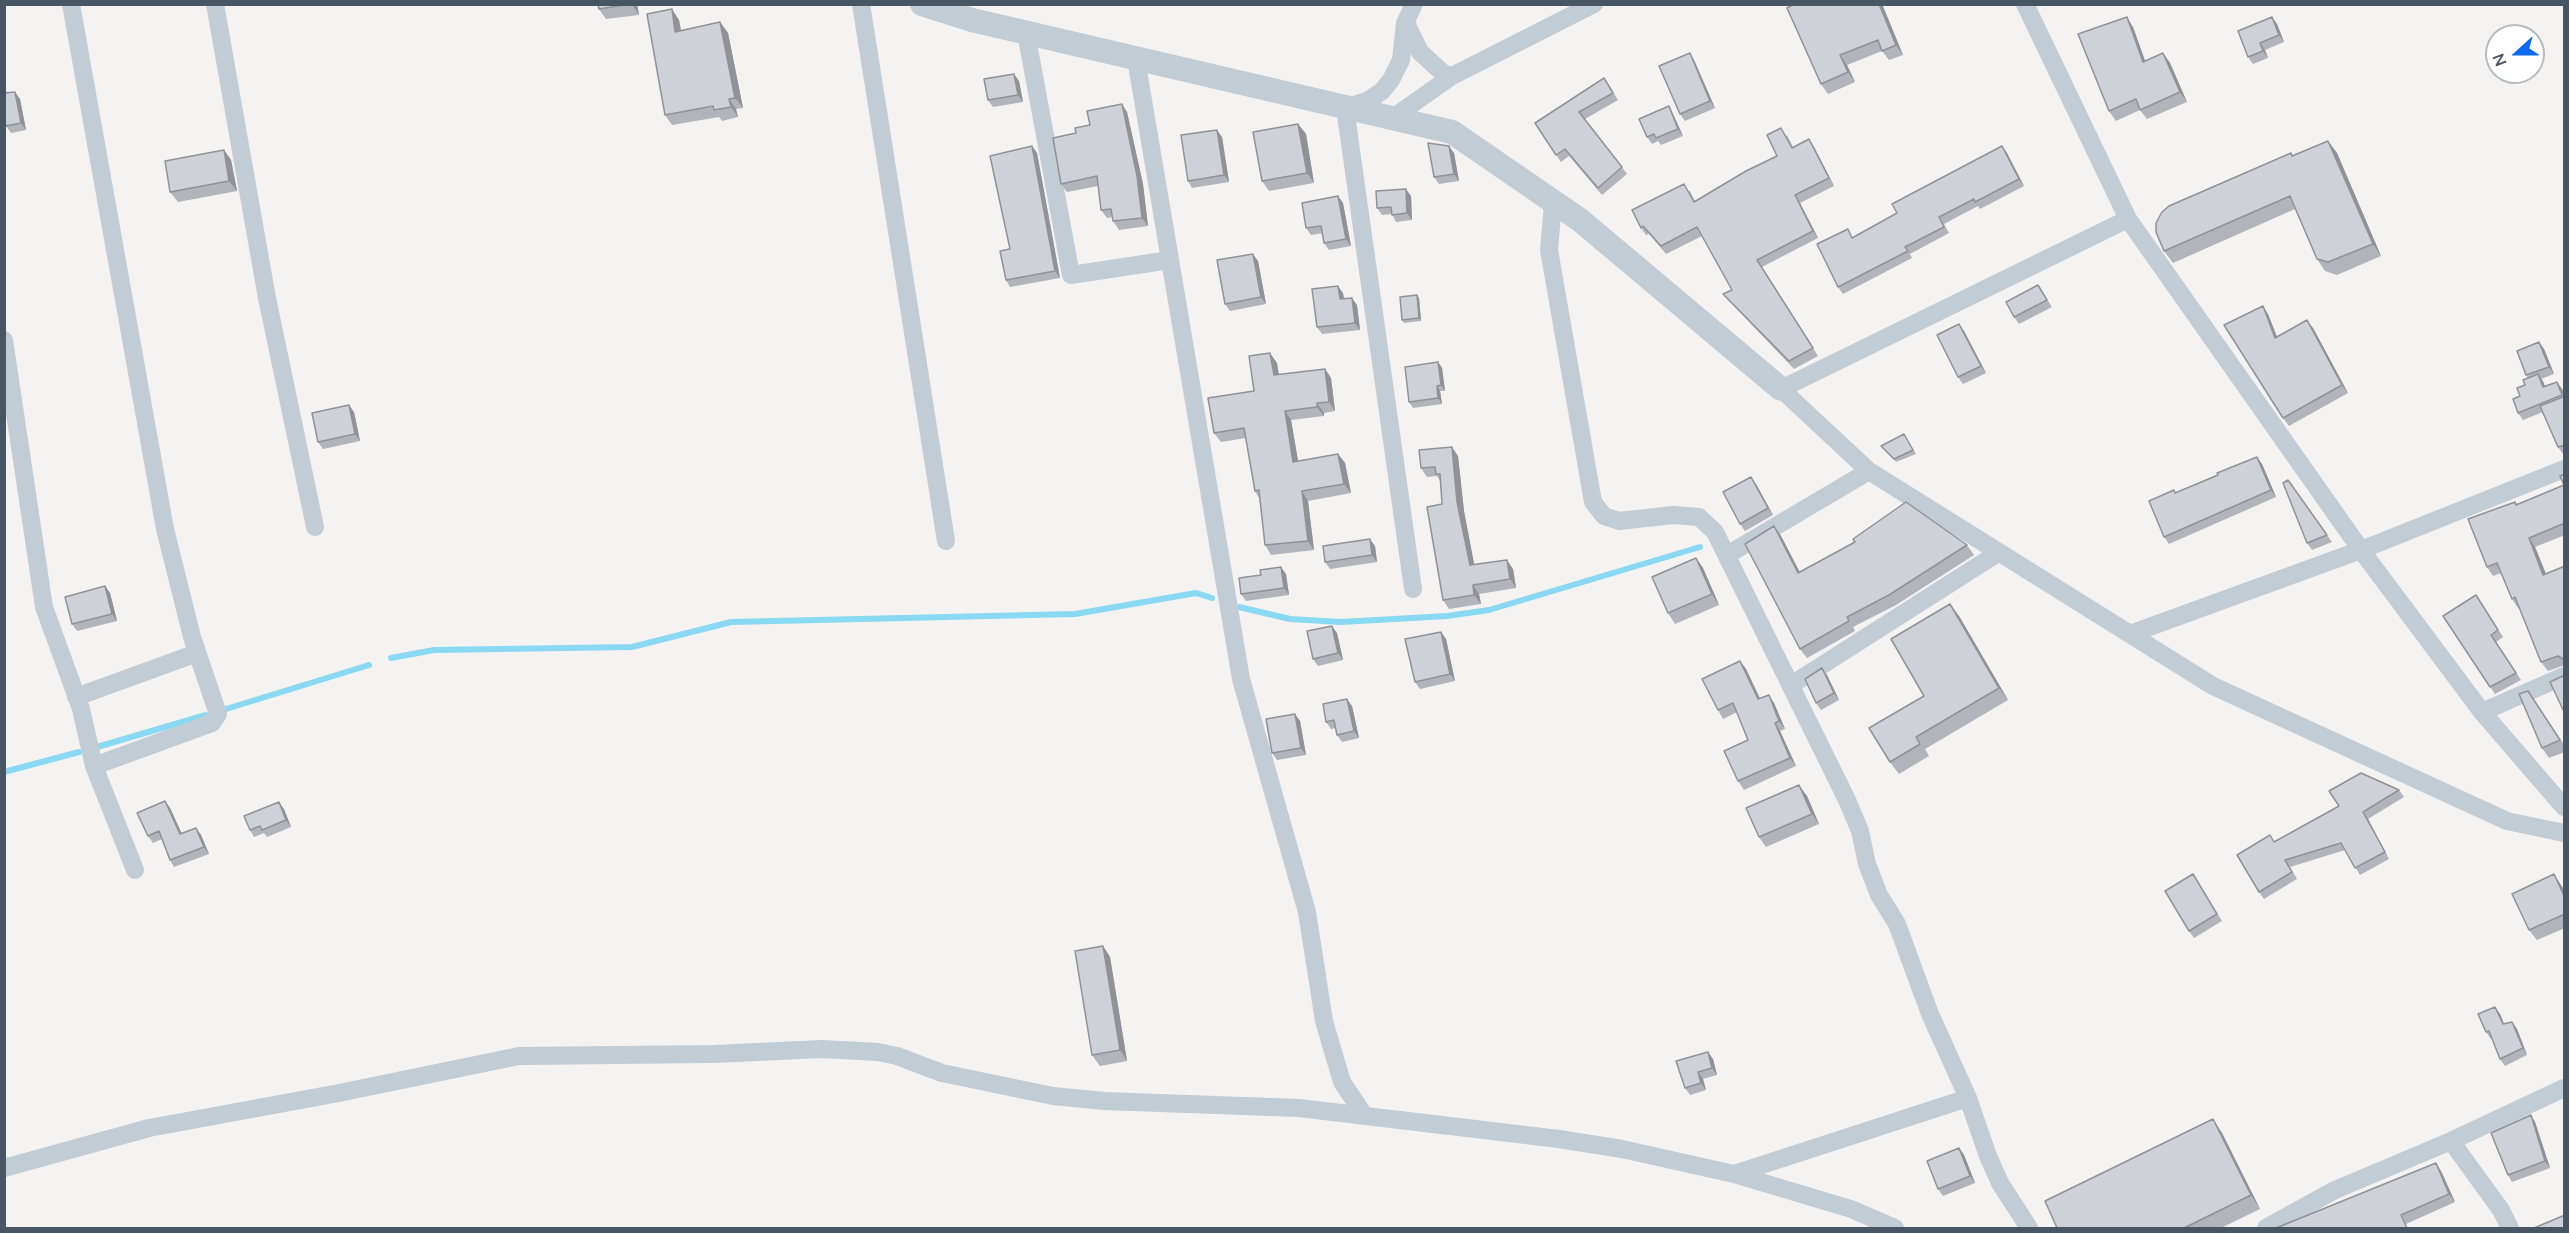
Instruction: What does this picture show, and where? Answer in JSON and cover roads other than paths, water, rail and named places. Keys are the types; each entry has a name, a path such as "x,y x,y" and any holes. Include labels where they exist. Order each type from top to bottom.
{"street":[{"path":"71,4 165,529 197,652 218,714 212,723 94,766"},
{"path":"215,4 267,298 315,527"},
{"path":"861,4 946,541"},
{"path":"922,4 1026,33 1452,132 1553,204 1580,220 1781,389 1869,471 1998,553 2213,686 2507,820 2565,833"},
{"path":"1345,108 1369,100 1382,91 1391,80 1401,60 1405,23 1414,4"},
{"path":"1391,119 1452,76 1594,4"},
{"path":"2025,4 2128,219 2361,549 2482,712 2565,807"},
{"path":"1405,23 1420,52 1430,63 1452,76"},
{"path":"1026,33 1071,275 1170,260"},
{"path":"1136,59 1241,679 1307,912 1324,1021 1342,1082 1364,1115"},
{"path":"1345,108 1413,589"},
{"path":"1553,204 1549,250 1593,502 1604,516 1619,521 1673,515 1700,517 1715,532 1847,800 1860,831 1867,864 1879,895 1897,924 1929,1014 1968,1098 2000,1183 2029,1228"},
{"path":"1781,389 2128,219"},
{"path":"4,340 44,607 76,697 94,766 135,870"},
{"path":"2130,634 2361,549 2565,470"},
{"path":"1727,555 1869,471"},
{"path":"1791,685 1998,553"},
{"path":"76,697 197,652"},
{"path":"2482,712 2565,676"},
{"path":"4,1168 149,1128 339,1093 519,1056 822,1049 878,1052 897,1056 942,1073 1053,1096 1104,1101 1299,1108 1580,1142 1734,1174 1851,1209 1895,1228"},
{"path":"2266,1228 2335,1190 2451,1141 2565,1088"},
{"path":"1734,1174 1968,1098"},
{"path":"2451,1141 2501,1210 2510,1228"}],"waterway":[{"path":"1239,607 1290,619 1341,622 1447,616 1489,610 1700,547"},
{"path":"391,658 434,650 632,647 731,622 1075,614 1196,593 1212,598"},
{"path":"226,709 369,665"},
{"path":"97,747 206,715"},
{"path":"4,772 79,752"}]}
